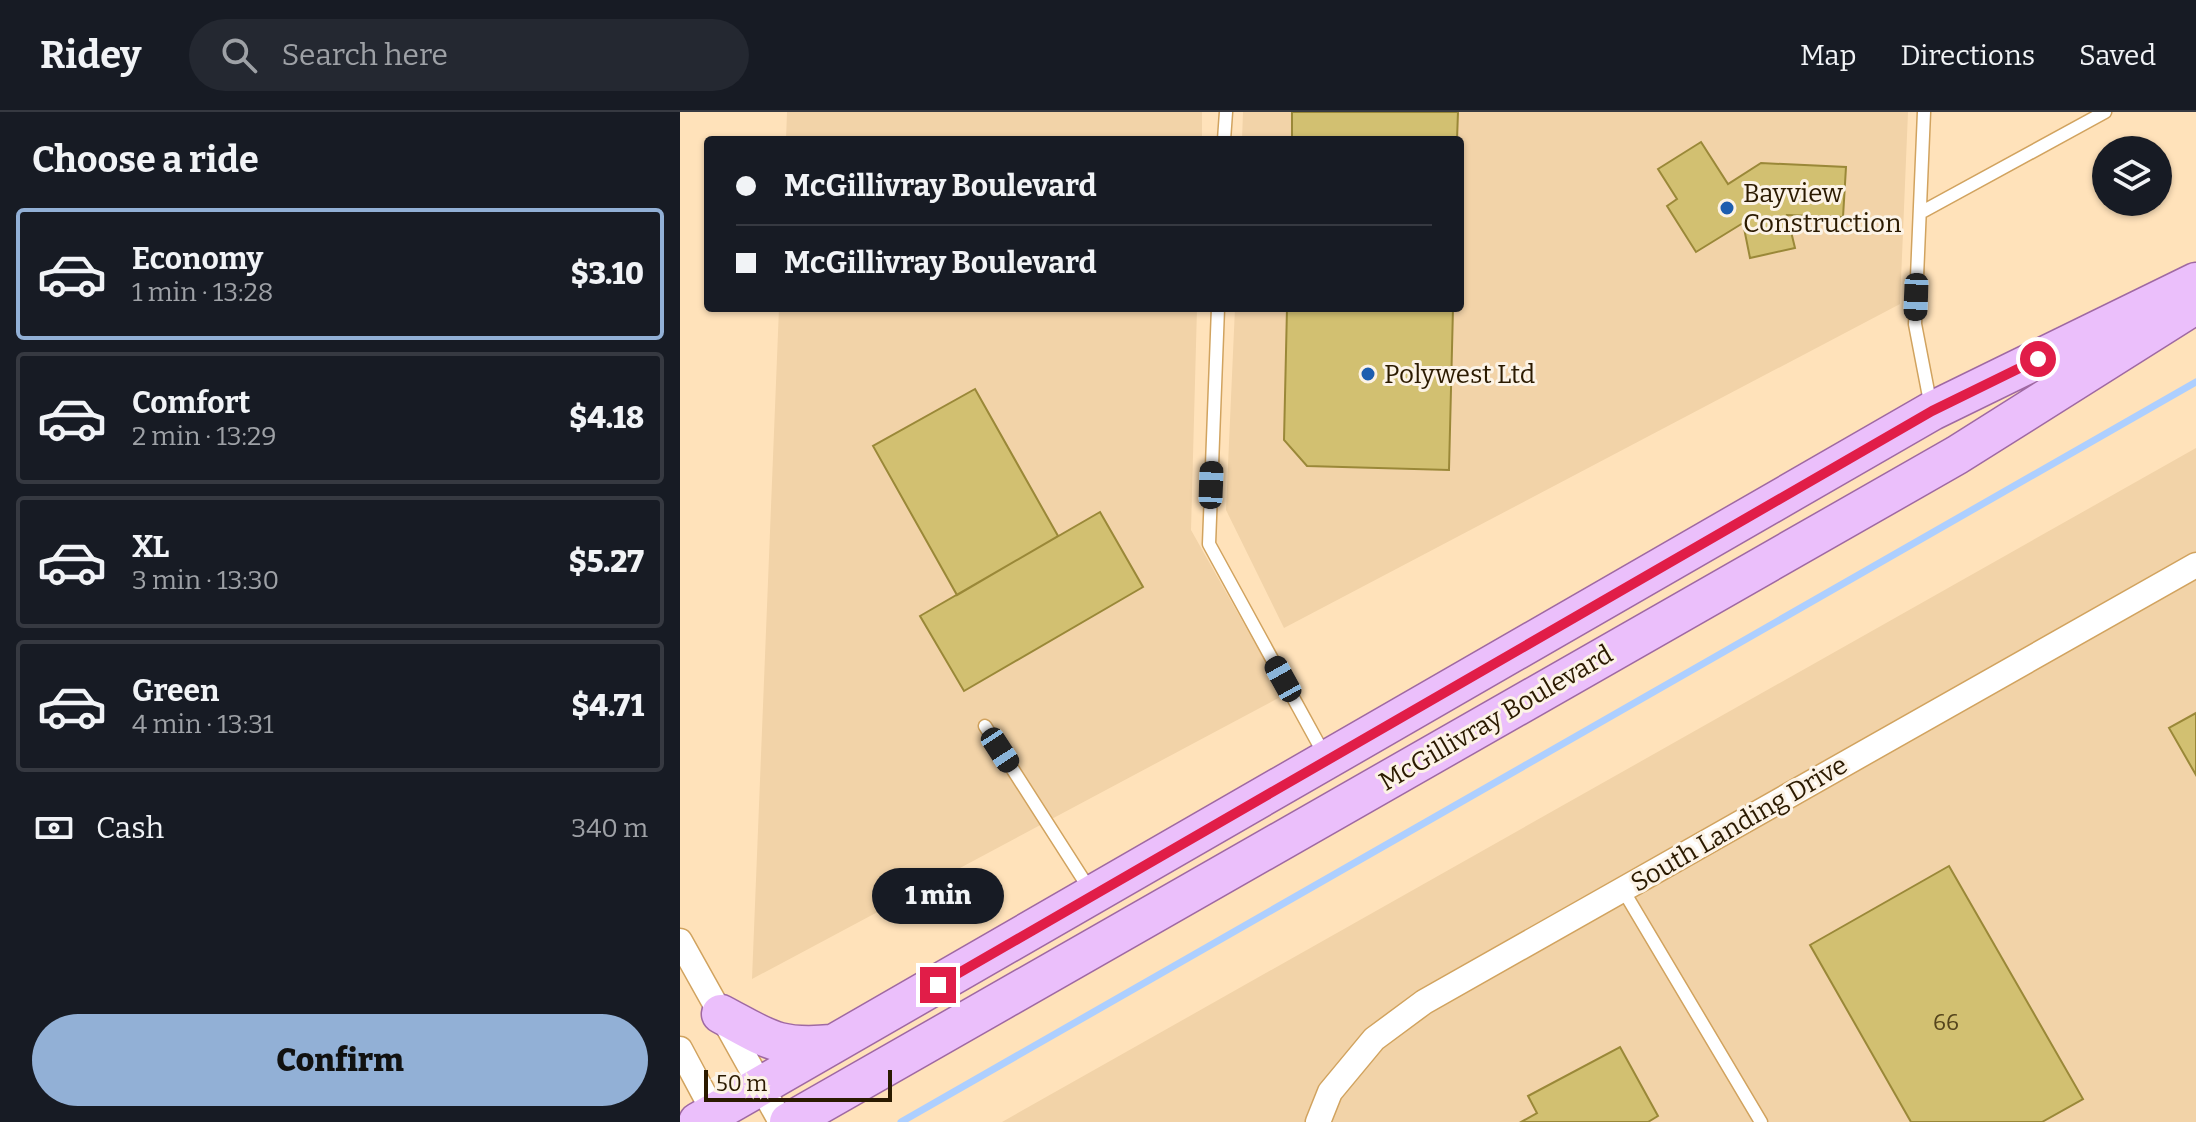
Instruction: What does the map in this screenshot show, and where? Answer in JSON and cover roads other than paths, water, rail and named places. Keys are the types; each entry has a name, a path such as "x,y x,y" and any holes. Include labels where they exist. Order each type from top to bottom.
{"main road":[{"name":"McGillivray Boulevard","path":"710,1119 761,1086 1932,411 2196,282"},
{"name":"McGillivray Boulevard","path":"789,1122 1957,455 2196,304"},
{"path":"721,1014 768,1040 782,1044 835,1044"},
{"path":"827,1122 852,1086"}],"street":[{"name":"South Landing Drive","path":"1318,1122 1330,1092 1374,1039 1424,1002 2196,565"},
{"path":"680,941 781,1122"},
{"path":"680,1049 710,1119"}],"lane":[{"path":"1224,136 1226,112"},
{"path":"1924,112 1915,324 1932,411"},
{"path":"1920,213 2105,112"},
{"path":"1218,312 1209,544 1328,761"},
{"path":"985,726 1094,896"},
{"path":"1623,890 1761,1122"}],"waterway":[{"path":"901,1122 2196,382"}],"place":[{"name":"Bayview Construction","path":"1727,208"},
{"name":"Polywest Ltd","path":"1368,374"}]}
